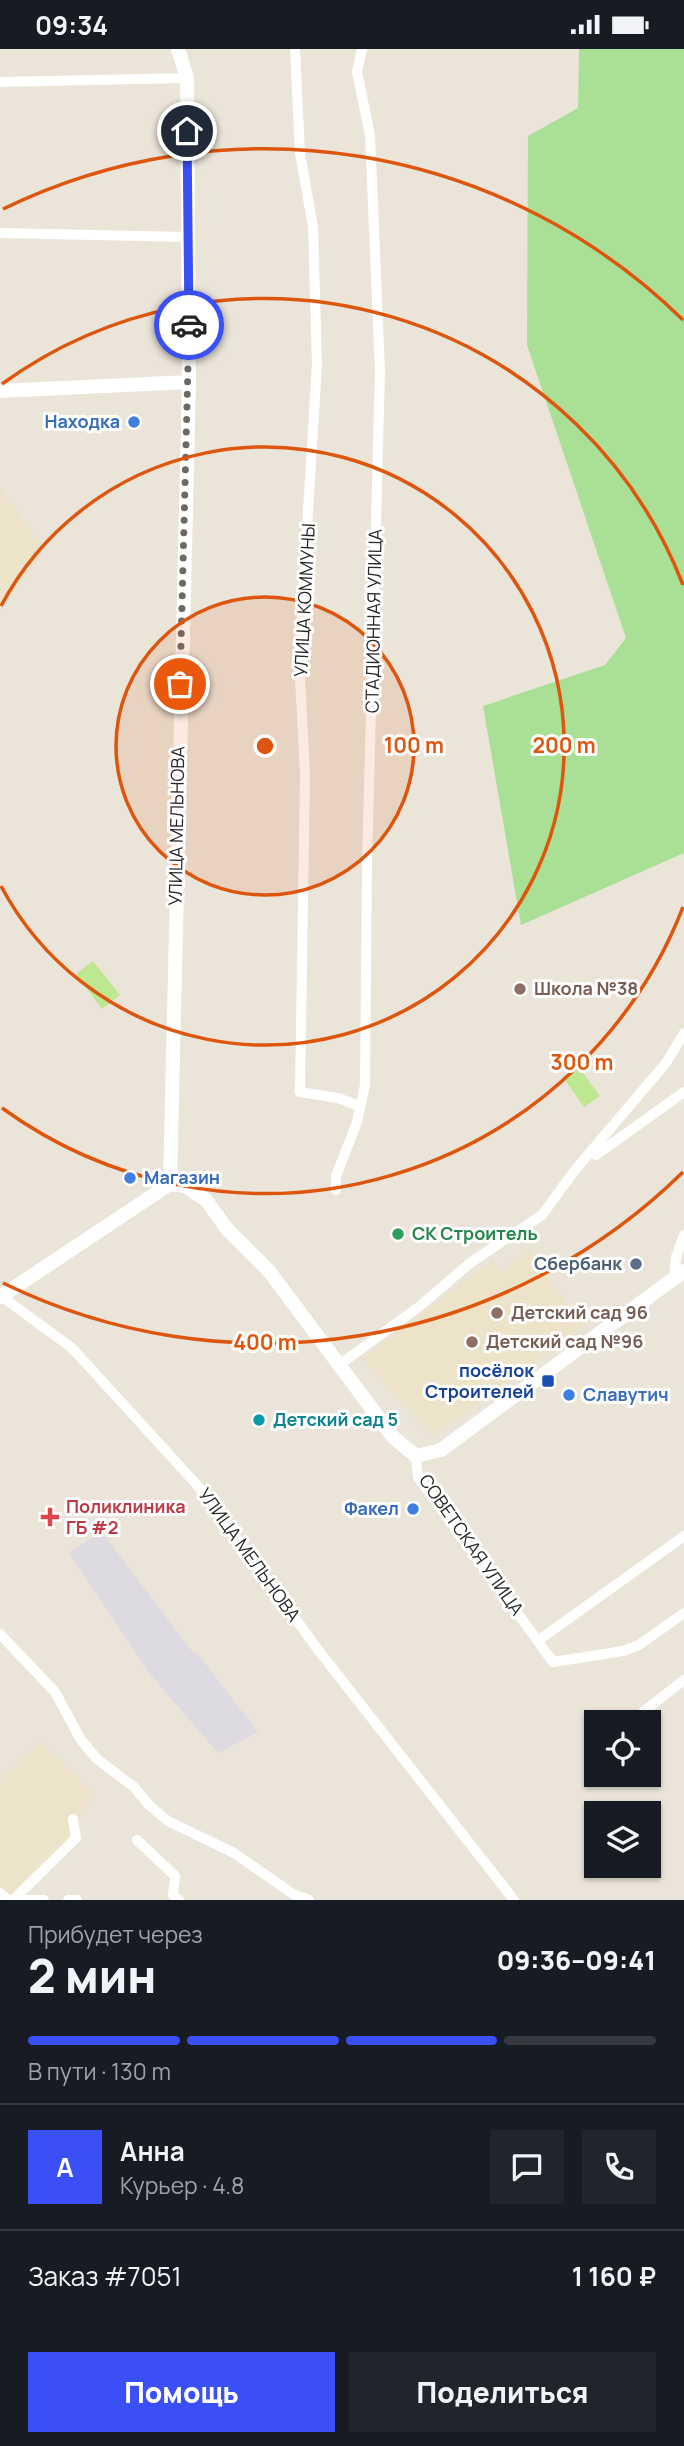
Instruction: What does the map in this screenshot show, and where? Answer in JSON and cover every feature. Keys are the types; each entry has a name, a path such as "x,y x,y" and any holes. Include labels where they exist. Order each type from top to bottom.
{"main road":[{"name":"УЛИЦА МЕЛЬНОВА","path":"170,1184 179,710 189,382 187,78 178,49"},
{"path":"0,391 189,382"},
{"path":"0,1296 170,1184"},
{"name":"СОВЕТСКАЯ УЛИЦА","path":"170,1184 185,1186 206,1200 227,1230 269,1271 393,1437 416,1456"},
{"path":"416,1456 441,1450 679,1275"}],"street":[{"name":"УЛИЦА КОММУНЫ","path":"295,49 300,153 313,227 317,363 299,659 305,774 300,1092 338,1098 359,1106"},
{"name":"СТАДИОННАЯ УЛИЦА","path":"336,1189 336,1176 357,1122 365,1085 367,863 380,371 370,135 357,72 362,49"},
{"path":"0,82 187,78"},
{"path":"0,233 188,237"},
{"path":"339,1365 420,1306 470,1263 542,1215 575,1170 666,1063 684,1033"},
{"path":"575,1170 684,1093"},
{"path":"679,1275 676,1258 684,1235"},
{"name":"УЛИЦА МЕЛЬНОВА","path":"0,1296 72,1347 198,1486 319,1651 514,1900"},
{"name":"СОВЕТСКАЯ УЛИЦА","path":"416,1456 418,1478 553,1662 623,1651 639,1645 684,1613"},
{"path":"539,1640 684,1536"},
{"path":"0,1634 55,1692 81,1740 97,1759 134,1787 150,1806 168,1821 234,1853 293,1893 309,1900"},
{"path":"646,1710 684,1681"},
{"path":"11,1900 76,1838 73,1819"},
{"path":"137,1840 175,1876 176,1897"},
{"path":"0,1893 11,1900 44,1900"},
{"path":"68,1900 77,1900"}],"shaded area":[{"path":"0,488 44,550 0,609"},
{"name":"Детский сад №96","path":"529,1250 582,1327 433,1435 362,1358 492,1261 501,1271"},
{"path":"101,1531 191,1650 201,1658 258,1732 218,1753 150,1674 69,1553"},
{"path":"40,1742 95,1796 82,1811 71,1838 10,1898 0,1889 0,1782"}],"green space":[{"path":"579,49 684,49 684,853 521,925 483,706 605,665 626,638 527,345 528,136 578,108"},
{"path":"93,961 120,995 102,1009 76,974"},
{"path":"578,1066 600,1096 584,1107 563,1077"}],"way so far":[{"path":"180,684 189,325"}],"place":[{"name":"Находка","path":"134,422"},
{"name":"Школа №38","path":"520,989"},
{"name":"Магазин","path":"130,1178"},
{"name":"СК Строитель","path":"398,1234"},
{"name":"Сбербанк","path":"636,1264"},
{"name":"Детский сад 96","path":"497,1313"},
{"name":"Детский сад №96","path":"472,1342"},
{"name":"посёлок Строителей","path":"548,1381"},
{"name":"Славутич","path":"569,1395"},
{"name":"Детский сад 5","path":"259,1420"},
{"name":"Факел","path":"413,1509"},
{"name":"Поликлиника ГБ #2","path":"50,1517"}],"route":[{"path":"187,131 189,325"}]}
